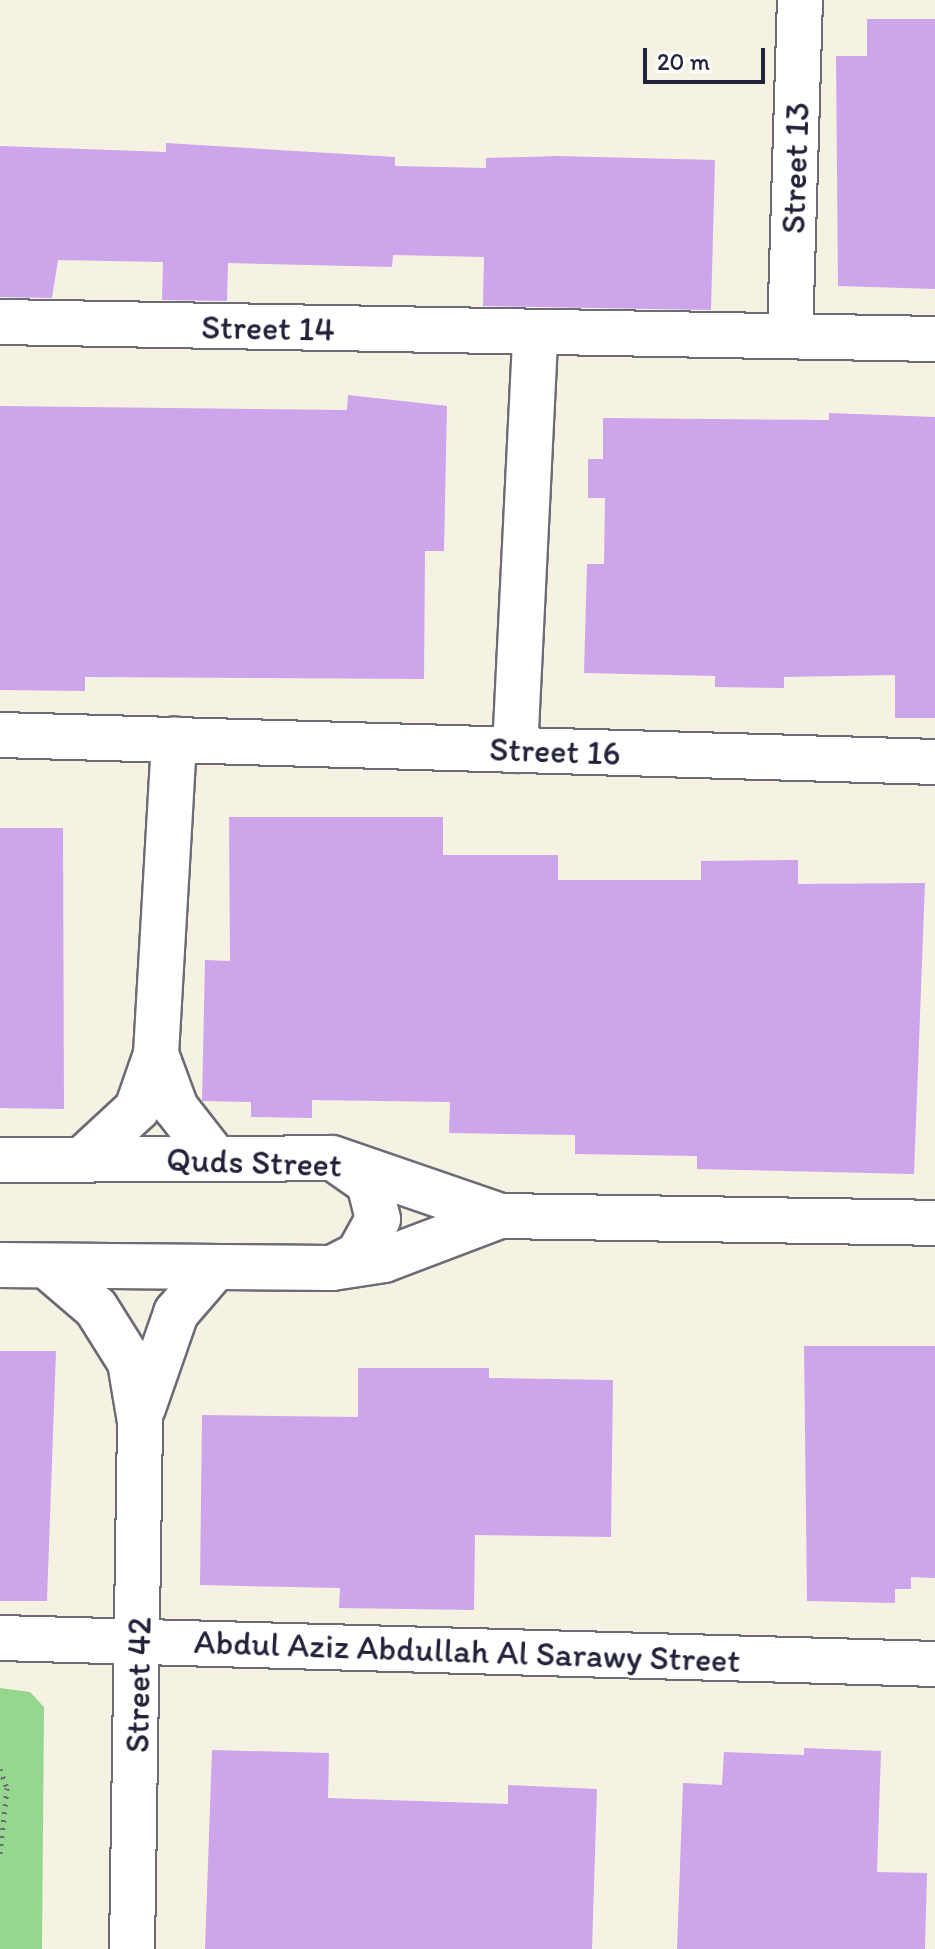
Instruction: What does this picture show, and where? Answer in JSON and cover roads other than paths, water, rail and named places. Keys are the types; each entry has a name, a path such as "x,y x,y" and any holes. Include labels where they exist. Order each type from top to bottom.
{"street":[{"name":"Street 13","path":"790,335 800,0"},
{"name":"Street 14","path":"0,322 935,339"},
{"path":"515,750 535,334"},
{"name":"Street 16","path":"0,735 935,762"},
{"path":"83,1159 137,1109 156,1054 174,740"},
{"path":"156,1054 176,1108 215,1158"},
{"path":"332,1158 369,1183 378,1219 358,1255 332,1268"},
{"name":"Quds Street","path":"0,1160 332,1158 500,1216 935,1223"},
{"name":"Quds Street","path":"0,1265 332,1268 384,1260 500,1216"},
{"name":"Street 42","path":"48,1267 96,1308 130,1362 140,1422 140,1642 132,1949"},
{"name":"Street 42","path":"140,1422 176,1313 214,1269"},
{"name":"Abdul Aziz Abdullah Al Sarawy Street","path":"0,1638 935,1664"}]}
